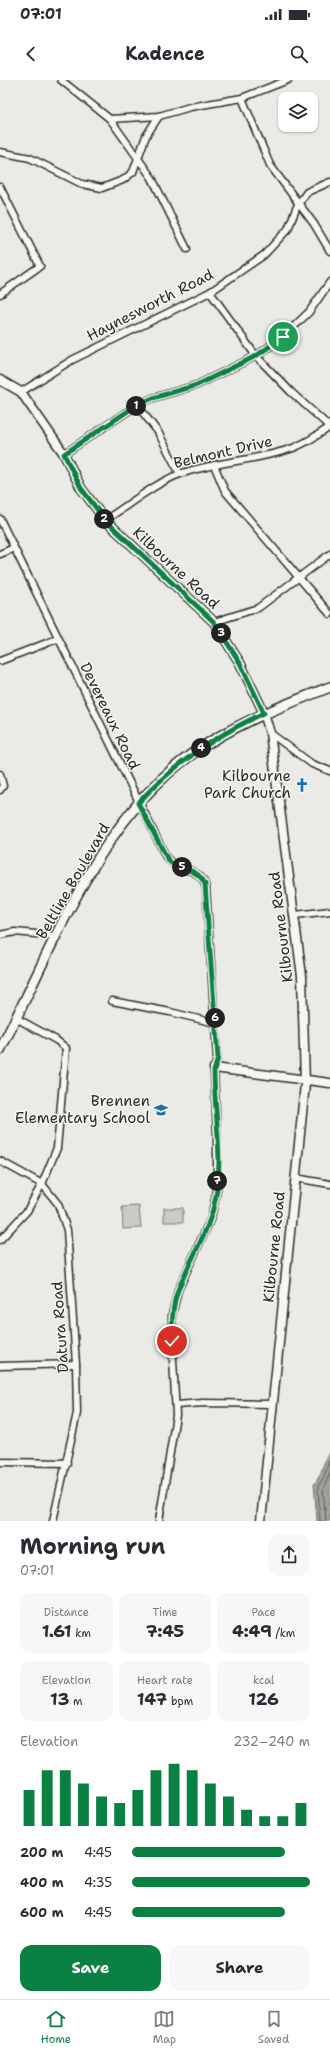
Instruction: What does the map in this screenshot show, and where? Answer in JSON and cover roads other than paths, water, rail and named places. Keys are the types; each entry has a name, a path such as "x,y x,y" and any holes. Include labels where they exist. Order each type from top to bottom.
{"main road":[{"name":"Beltline Boulevard","path":"0,1050 56,936 104,849 138,803 166,775 191,755 232,729 264,713 330,687"}],"street":[{"path":"61,80 110,119 152,178 187,249"},
{"path":"110,119 159,116 190,107 242,98 288,80"},
{"path":"242,98 270,165 314,224 330,250"},
{"path":"0,152 30,158 82,184 102,188 123,180 134,172 146,136 159,116"},
{"name":"Haynesworth Road","path":"21,392 72,360 210,292 264,255 288,229 298,204 308,192 330,182"},
{"path":"0,187 40,266 0,294"},
{"path":"64,454 137,405 153,398 197,385 256,356 283,337 309,312 330,282"},
{"path":"210,292 256,356 291,392 330,427"},
{"name":"Kilbourne Road","path":"0,380 21,392 64,454 81,488 105,520 214,622 240,663 264,713 270,733 295,915 304,1002 305,1080 261,1521"},
{"path":"137,405 158,432 180,474"},
{"name":"Belmont Drive","path":"105,520 168,479 180,474 214,465 266,456 294,448 330,427"},
{"path":"214,465 225,491 298,579 330,614"},
{"name":"Devereaux Road","path":"0,519 57,639 138,803 168,860 174,865 196,873 205,884 218,1058 214,1068 217,1136 217,1190 211,1218 178,1290 173,1309 172,1341 176,1406 172,1443 159,1521"},
{"path":"0,554 14,548"},
{"path":"214,622 258,608 330,554"},
{"path":"0,661 57,639"},
{"path":"270,733 312,764 330,771"},
{"path":"0,774 3,786 0,790"},
{"path":"295,915 330,911"},
{"path":"0,935 15,932 56,936"},
{"path":"112,1001 170,1012 215,1023"},
{"path":"0,1240 27,1211 42,1184 57,1148 66,1048 56,1040 16,1018"},
{"path":"214,1068 330,1083"},
{"name":"Datura Road","path":"0,1161 42,1184 58,1204 67,1230 76,1364 77,1413 53,1521"},
{"path":"295,1178 330,1184"},
{"path":"0,1366 76,1364"},
{"path":"176,1406 203,1403 273,1404"},
{"path":"0,1462 67,1462"}],"water":[{"path":"330,1451 330,1521 317,1521 314,1484 319,1477 327,1455"}],"place":[{"name":"Kilbourne Park Church","path":"302,785"},
{"name":"Brennen Elementary School","path":"161,1110"}]}
